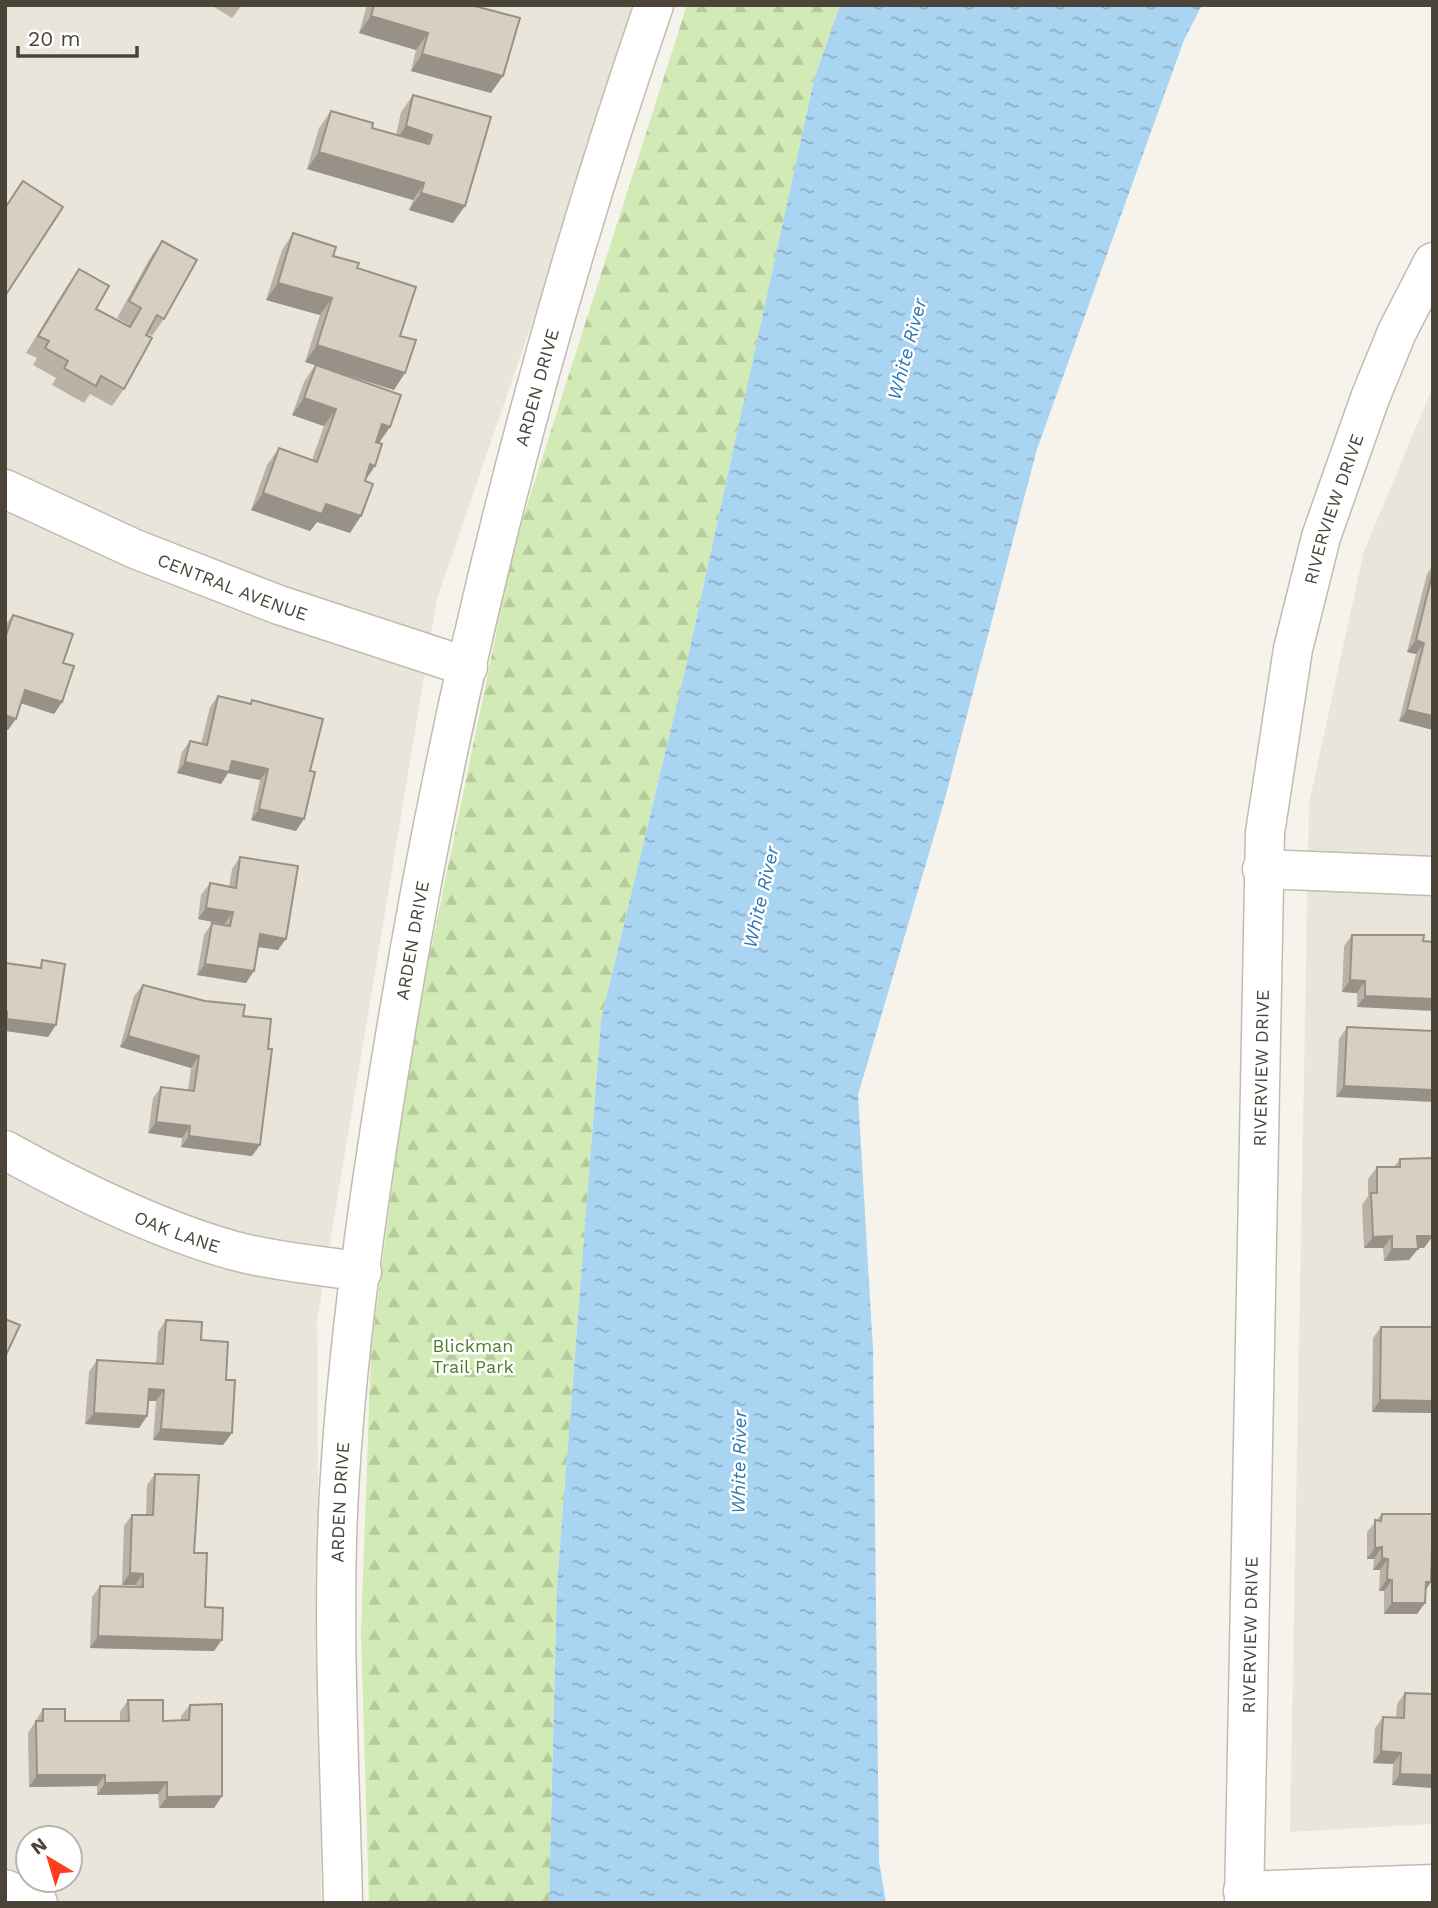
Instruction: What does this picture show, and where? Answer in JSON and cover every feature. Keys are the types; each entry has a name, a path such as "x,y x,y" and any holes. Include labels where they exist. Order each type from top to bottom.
{"street":[{"name":"ARDEN DRIVE","path":"342,1903 338,1586 340,1478 345,1402 381,1122 405,975 432,826 509,484 553,323 654,5"},
{"name":"RIVERVIEW DRIVE","path":"1243,1897 1262,869 1280,719 1293,649 1321,537 1370,398 1397,332 1433,262"},
{"name":"CENTRAL AVENUE","path":"5,489 135,549 267,600 468,667"},
{"path":"1262,869 1433,876"},
{"name":"OAK LANE","path":"5,1150 48,1174 150,1220 219,1245 362,1272"},
{"path":"1243,1897 1433,1884"},
{"path":"5,1889 38,1903"}],"shaded area":[{"path":"5,5 641,5 437,599 317,1322 321,1903 5,1903"},
{"path":"1433,387 1433,1824 1290,1832 1309,803 1364,551"}],"green space":[{"name":"Blickman Trail Park","path":"687,5 840,5 814,80 686,666 601,1020 557,1585 549,1903 369,1903 361,1633 371,1350 409,1055 515,543"}],"water":[{"name":"White River","path":"840,5 1202,5 1184,40 1037,449 944,802 858,1095 873,1350 879,1861 886,1903 549,1903 557,1585 601,1020 686,666 814,80"}],"building":[{"path":"374,5 471,5 520,18 503,76 422,54 428,33 371,16"},
{"path":"413,95 491,117 465,206 421,193 424,183 319,152 331,111 373,123 372,128 429,144 432,135 406,126"},
{"path":"23,181 63,207 5,296 5,208"},
{"path":"293,233 336,247 333,256 359,263 357,268 416,287 400,336 416,340 405,373 317,345 332,298 278,283"},
{"path":"162,241 197,260 164,319 157,315 146,335 152,338 124,389 101,376 96,386 64,368 68,361 45,348 49,341 38,336 79,269 109,286 96,309 130,327 141,308 129,301"},
{"path":"316,365 401,395 390,427 382,424 376,442 382,444 375,466 370,464 365,481 373,484 361,516 326,504 322,514 263,493 279,448 317,462 336,409 304,398"},
{"path":"1433,571 1433,716 1407,710 1424,643 1416,640"},
{"path":"13,615 73,634 63,663 74,666 62,702 25,690 16,719 5,715 5,638"},
{"path":"218,696 251,704 252,700 323,719 310,771 315,772 304,819 259,809 268,769 232,761 229,772 185,762 190,741 207,745"},
{"path":"240,857 298,866 286,939 260,934 254,971 205,964 212,923 230,926 233,912 206,908 210,883 236,888"},
{"path":"1352,935 1424,935 1423,941 1433,942 1433,999 1365,996 1365,981 1350,980"},
{"path":"42,960 65,964 56,1025 7,1019 5,963 41,968"},
{"path":"143,985 205,1001 245,1005 243,1016 271,1019 268,1049 272,1049 260,1145 189,1136 190,1126 156,1122 161,1087 194,1091 199,1056 128,1036"},
{"path":"1347,1027 1433,1031 1433,1090 1344,1086"},
{"path":"1433,1158 1433,1236 1417,1236 1418,1249 1392,1249 1392,1236 1373,1237 1371,1193 1377,1193 1377,1167 1400,1167 1400,1159"},
{"path":"5,1319 20,1325 5,1357"},
{"path":"166,1320 202,1322 201,1340 228,1342 226,1380 235,1380 232,1433 161,1429 164,1390 149,1389 147,1416 94,1413 97,1360 163,1364"},
{"path":"1381,1327 1433,1327 1433,1401 1380,1400"},
{"path":"155,1474 199,1475 194,1553 207,1553 205,1607 223,1608 222,1640 98,1636 100,1586 143,1587 143,1574 130,1573 132,1515 153,1515"},
{"path":"1382,1514 1433,1514 1431,1582 1426,1582 1425,1603 1392,1603 1392,1580 1387,1579 1388,1559 1382,1558 1382,1547 1375,1548 1375,1520 1381,1521"},
{"path":"1405,1693 1433,1694 1433,1775 1400,1774 1401,1753 1381,1751 1383,1717 1404,1718"},
{"path":"128,1700 163,1700 163,1721 189,1720 190,1705 222,1704 222,1796 167,1797 167,1782 105,1783 105,1775 37,1775 36,1721 43,1721 43,1709 65,1709 65,1721 129,1721"}]}
